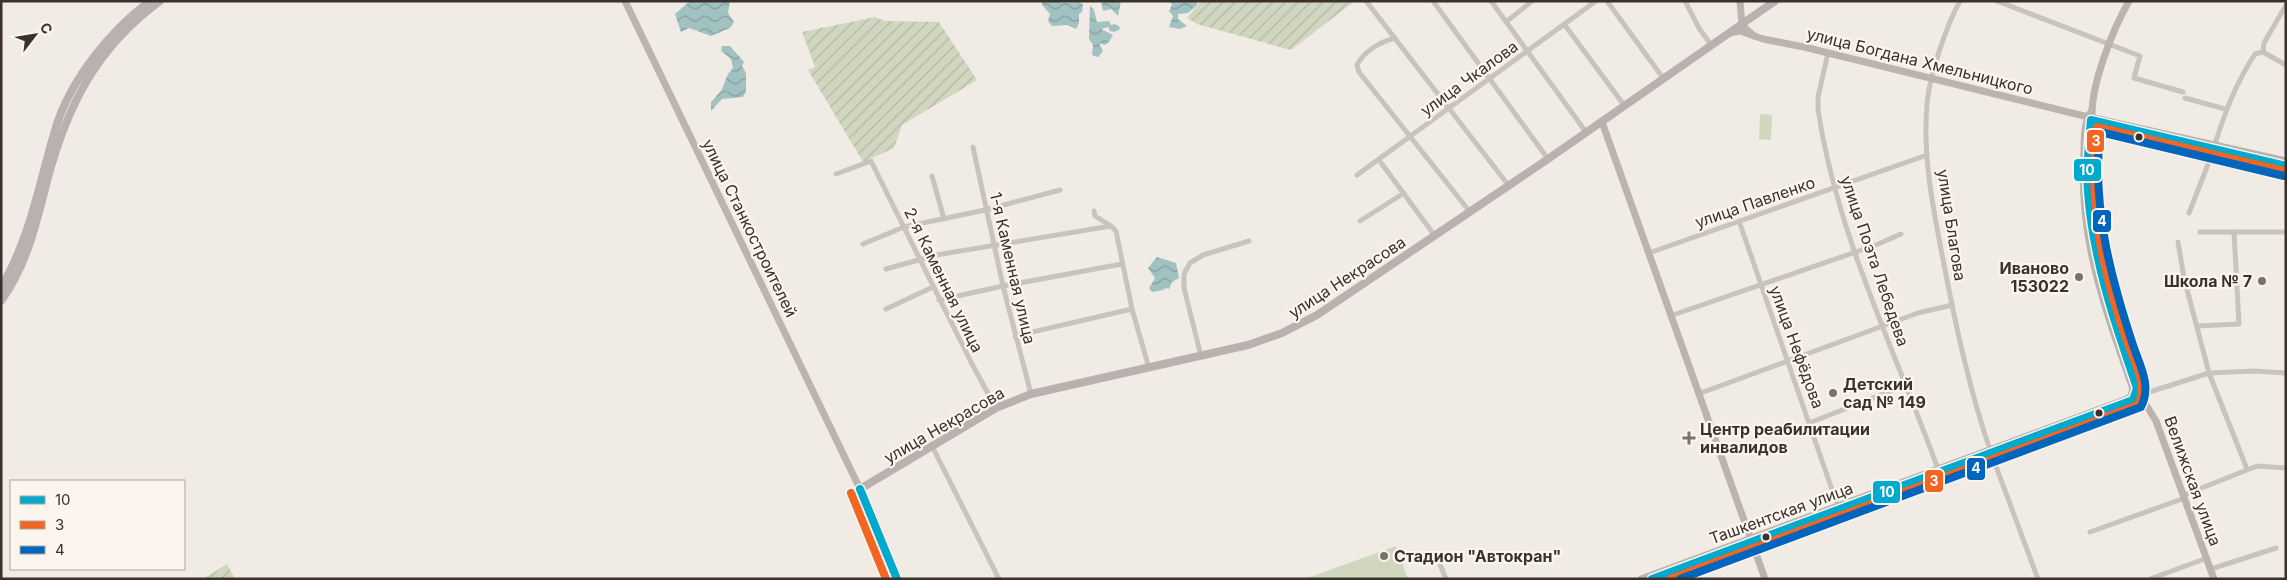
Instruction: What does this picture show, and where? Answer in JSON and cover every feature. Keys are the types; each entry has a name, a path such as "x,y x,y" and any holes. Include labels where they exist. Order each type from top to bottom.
{"main road":[{"path":"1,288 16,263 24,243 58,121 74,89 100,49 130,17 150,1"},
{"path":"1,301 23,266 64,124 80,93 105,53 139,16 160,1"},
{"name":"улица Станкостроителей","path":"625,1 861,488 898,579"},
{"path":"1740,1 1745,23"},
{"name":"улица Некрасова","path":"861,488 996,408 1031,394 1248,345 1282,333 1318,315 1509,186 1775,1"},
{"name":"Велижская улица","path":"2129,1 2109,46 2088,116 2082,179 2090,253 2102,303 2134,394 2156,421 2214,579"},
{"name":"улица Богдана Хмельницкого","path":"1745,23 1754,36"},
{"name":"улица Богдана Хмельницкого","path":"1729,33 1740,32 1828,53 2286,166"},
{"path":"1602,122 1697,394 1765,579"},
{"name":"улица Богдана Хмельницкого","path":"2214,147 2286,161"},
{"name":"Ташкентская улица","path":"1651,579 1990,452 2134,394"},
{"name":"Ташкентская улица","path":"1641,579 1750,541"}],"street":[{"path":"1366,1 1509,186"},
{"path":"1433,1 1548,159"},
{"path":"1491,1 1586,132"},
{"path":"1506,22 1532,1"},
{"name":"улица Чкалова","path":"1357,175 1596,1"},
{"path":"1607,1 1663,78"},
{"path":"1685,1 1699,28 1711,45"},
{"name":"улица Благова","path":"1960,1 1953,14 1932,78 1927,104 1927,155 1936,222 1970,387 1990,452 2038,579"},
{"path":"1997,1 2014,4 2109,46 2140,56 2134,78 2225,109"},
{"path":"2263,52 2264,43 2286,5"},
{"path":"1564,24 1624,105"},
{"path":"1395,38 1382,41 1361,58 1357,65 1360,72 1470,212"},
{"path":"2189,213 2214,147 2225,109 2255,54 2263,52 2286,65"},
{"name":"улица Поэта Лебедева","path":"1828,53 1818,97 1818,110 1833,188 1882,327 1939,471"},
{"name":"1-я Каменная улица","path":"973,146 1002,286 1031,394"},
{"name":"улица Павленко","path":"1649,253 1927,155"},
{"path":"1379,160 1435,236"},
{"name":"2-я Каменная улица","path":"836,174 871,161 939,300 996,408"},
{"path":"932,176 944,219"},
{"path":"863,244 904,227 986,210 1060,190"},
{"path":"1360,221 1404,193"},
{"path":"1094,210 1095,216 1112,226 1116,231 1132,309 1149,368"},
{"name":"улица Нефёдова","path":"1739,221 1838,508"},
{"path":"886,269 919,258 1112,226"},
{"path":"2200,232 2286,232"},
{"path":"2197,326 2239,324 2234,232"},
{"path":"1670,316 1876,245 1901,234"},
{"path":"1201,356 1184,288 1184,274 1190,263 1203,255 1249,241"},
{"path":"2178,242 2209,373 2247,469"},
{"path":"939,300 1002,286 1122,264"},
{"path":"886,309 933,288"},
{"path":"1697,394 1918,313 1952,305"},
{"path":"1015,336 1132,309"},
{"name":"Ташкентская улица","path":"2134,394 2209,373 2254,371 2286,374"},
{"path":"1809,423 1906,385"},
{"path":"932,446 999,579"},
{"path":"2090,532 2184,497 2247,469 2257,466 2286,468"},
{"path":"2211,569 2276,548"},
{"path":"2150,578 2207,558"},
{"path":"1439,562 1446,579"}],"green space":[{"path":"1201,1 1355,1 1291,50 1197,24 1187,18"},
{"path":"875,17 885,21 939,22 977,80 902,125 894,148 863,162 808,70 815,67 802,32"},
{"path":"1760,114 1772,115 1771,140 1759,139"},
{"name":"Стадион \"Автокран\"","path":"1396,546 1408,579 1305,579"},
{"path":"227,564 235,579 203,579"}],"water":[{"path":"690,1 730,1 728,13 734,22 730,28 711,36 689,28 681,32 675,14"},
{"path":"1041,1 1080,2 1083,5 1082,12 1079,14 1079,23 1076,29 1067,25 1052,26 1048,21 1050,14"},
{"path":"1101,1 1121,1 1118,16 1111,9 1103,11"},
{"path":"1170,1 1197,1 1197,5 1188,13 1178,14 1178,19 1187,26 1180,29 1169,27 1173,16 1169,11 1172,5"},
{"path":"1090,6 1094,10 1097,22 1109,21 1111,25 1115,24 1120,27 1119,30 1114,32 1110,31 1108,27 1101,29 1113,35 1105,45 1099,43 1103,51 1098,57 1092,55 1093,45 1089,39"},
{"path":"722,46 730,46 744,62 742,66 746,73 746,91 743,97 722,99 711,111 711,102 721,91 728,74 733,68 731,59 721,51"},
{"path":"1157,257 1176,263 1179,278 1172,282 1169,289 1166,288 1152,292 1149,288 1155,278 1148,268"}],"transit line":[{"name":"10","path":"1652,579 2133,400 2137,388 2106,292 2091,217 2087,174 2091,120 2286,166"},
{"name":"3","path":"1670,579 2138,405 2141,397 2141,379 2109,284 2099,233 2094,181 2097,127 2284,171"},
{"name":"4","path":"1680,579 2141,407 2145,391 2144,376 2110,267 2101,214 2098,160 2100,132 2284,176"},
{"name":"10","path":"860,489 897,579"},
{"name":"3","path":"851,493 886,579"}],"place":[{"name":"Иваново 153022","path":"2079,277"},
{"name":"Школа № 7","path":"2262,281"},
{"name":"Детский сад № 149","path":"1833,393"},
{"name":"Центр реабилитации инвалидов","path":"1689,438"},
{"name":"Стадион \"Автокран\"","path":"1384,556"}]}
